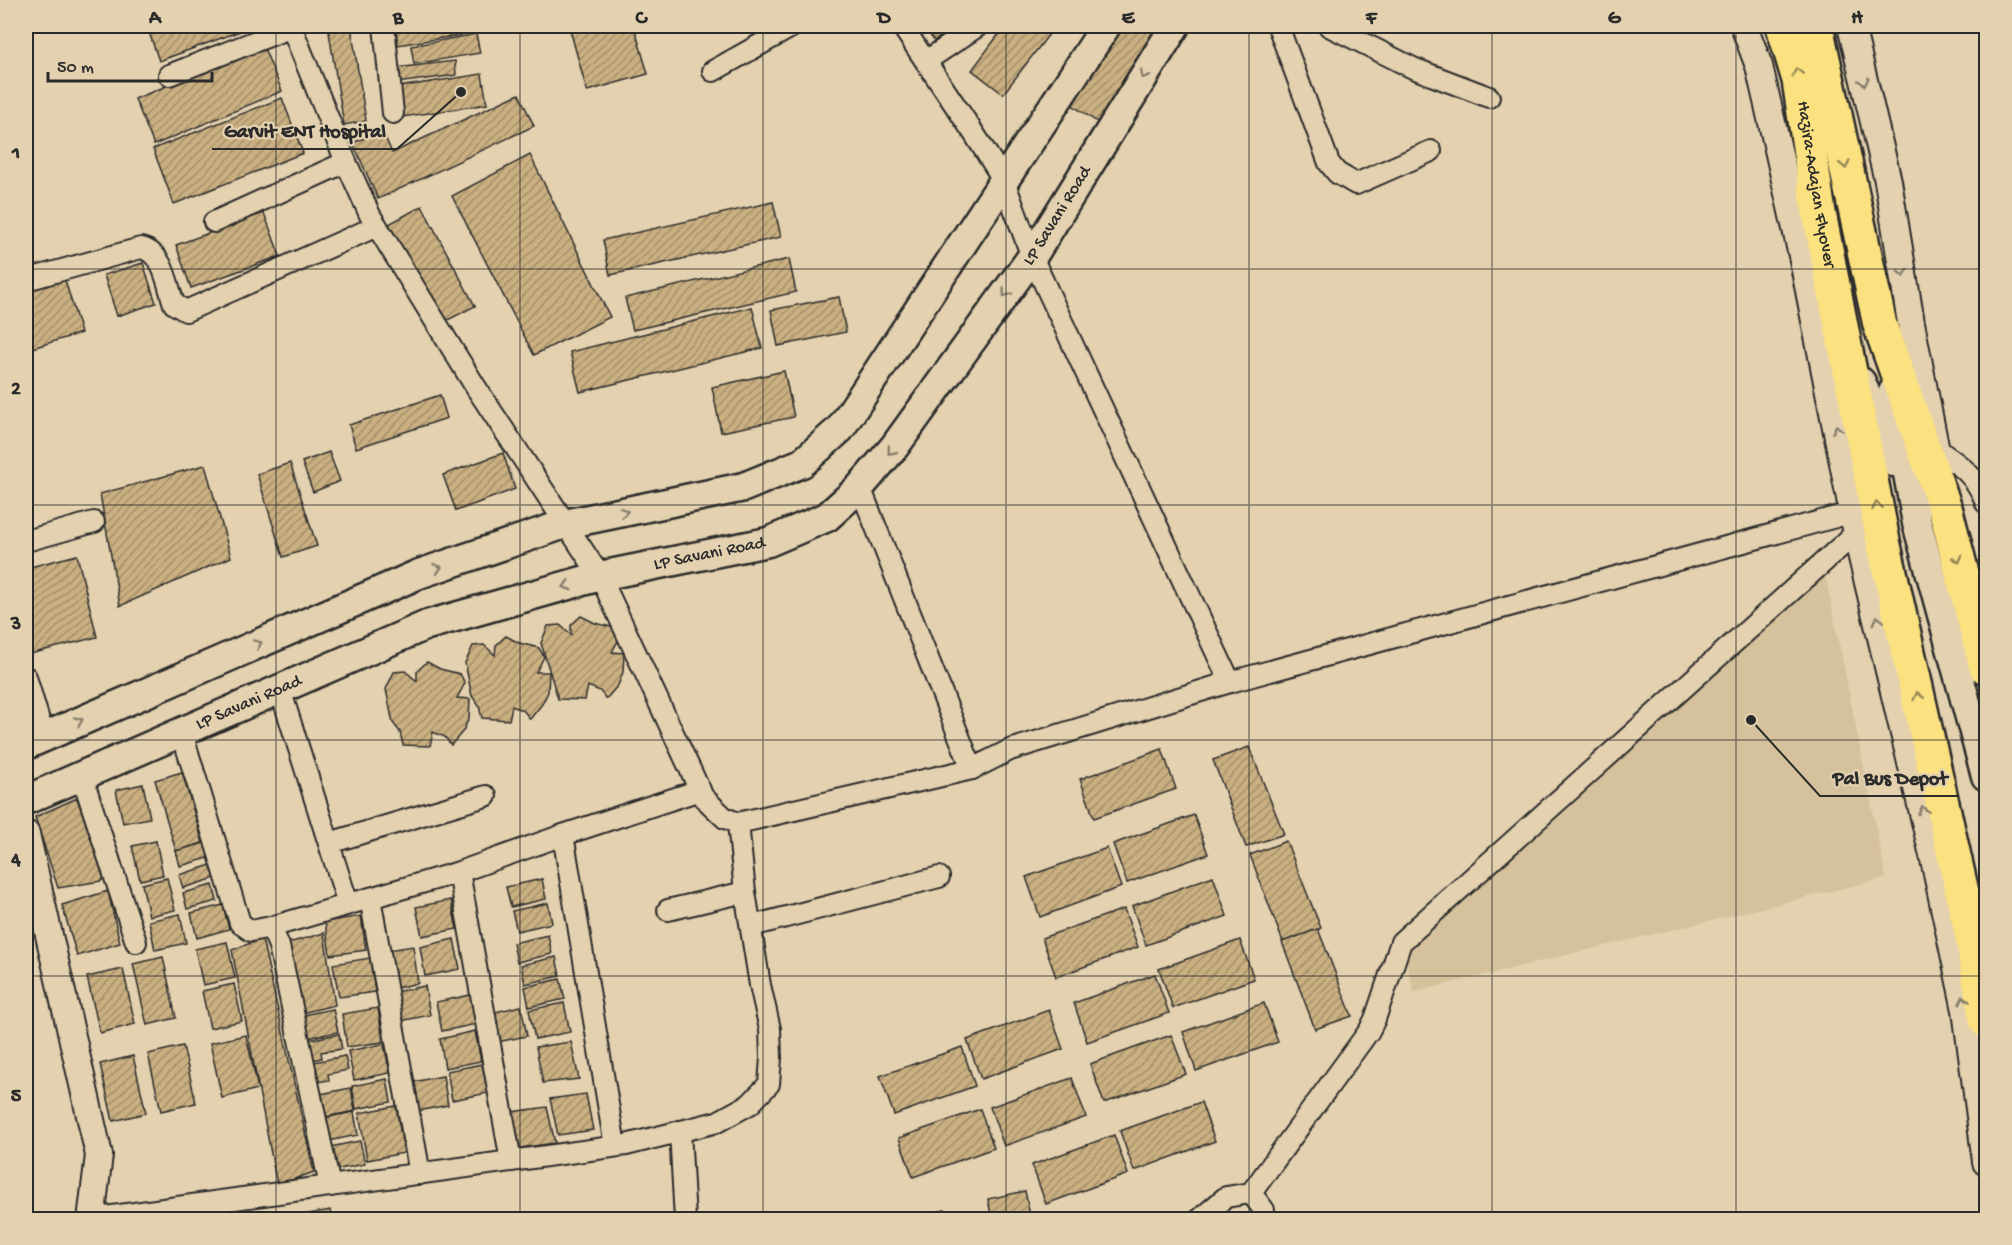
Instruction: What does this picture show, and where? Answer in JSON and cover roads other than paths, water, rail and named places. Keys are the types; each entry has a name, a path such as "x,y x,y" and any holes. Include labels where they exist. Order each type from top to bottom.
{"highway":[{"name":"Hazira-Adajan Flyover","path":"1783,26 1799,80 1819,213 1883,541 1971,932 1986,1021"},
{"name":"Hazira-Adajan Flyover","path":"1816,26 1880,325 1932,517 1986,667"}],"main road":[{"path":"34,741 419,574 565,524 744,487 802,463 840,429 1106,26"},
{"name":"LP Savani Road","path":"26,800 427,625 600,576 768,542 827,517 860,487 895,446 1032,256 1175,26"},
{"path":"1846,343 1932,517 1986,777"}],"street":[{"path":"169,75 292,26 346,162 377,226 475,386 600,576 703,797 724,818 738,823 972,769 1010,750 1230,682 1856,522"},
{"path":"384,26 393,113"},
{"path":"713,71 793,26"},
{"path":"902,26 1004,181 1032,256 1230,682"},
{"path":"926,62 978,26"},
{"path":"1278,26 1329,163 1337,173 1356,184 1431,150"},
{"path":"1329,26 1413,68 1489,97"},
{"path":"1744,26 1757,60 1771,116 1803,260 1860,549 1933,855 1966,1010 1986,1162"},
{"path":"1851,26 1888,181 1911,322 1936,448 1932,517"},
{"path":"214,222 346,162"},
{"path":"26,280 141,248 150,250 158,257 174,304 186,311 377,226"},
{"path":"1936,448 1974,478 1986,503"},
{"path":"860,487 972,769"},
{"path":"26,541 94,522"},
{"path":"1199,1220 1226,1197 1251,1193 1369,1031 1401,942 1856,522"},
{"path":"26,677 34,741"},
{"path":"280,689 348,904"},
{"path":"182,733 240,923 251,931 459,872 700,790"},
{"path":"82,776 136,942"},
{"path":"329,843 486,796"},
{"path":"26,834 99,1155 91,1219 615,1146 717,1122 750,1104 769,1084 770,1029 760,985 745,892 738,823"},
{"path":"563,835 615,1146"},
{"path":"459,872 511,1161"},
{"path":"752,926 939,877"},
{"path":"668,910 745,892"},
{"path":"370,898 420,1174"},
{"path":"271,927 279,946 330,1186"},
{"path":"680,1131 685,1220"},
{"path":"1251,1193 1264,1210 1264,1220"}],"place":[{"name":"Garvit ENT Hospital","path":"461,92"},
{"name":"Pal Bus Depot","path":"1751,720"}]}
